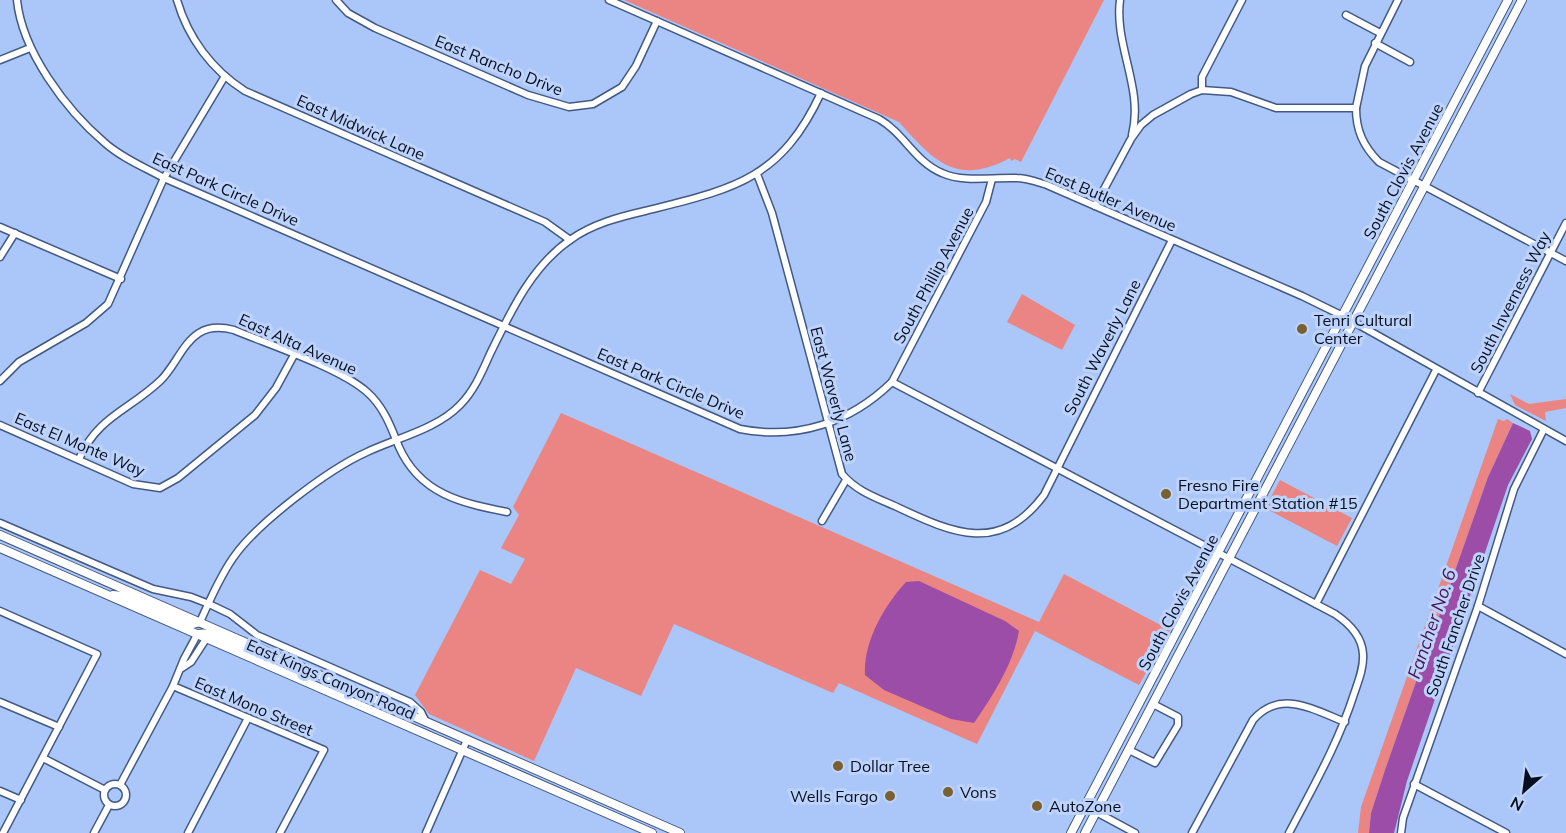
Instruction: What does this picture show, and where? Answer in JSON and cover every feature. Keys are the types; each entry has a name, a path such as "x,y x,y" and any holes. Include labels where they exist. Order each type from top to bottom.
{"main road":[{"name":"South Clovis Avenue","path":"1071,833 1508,0"},
{"name":"South Clovis Avenue","path":"1086,833 1522,0"},
{"name":"East Kings Canyon Road","path":"0,535 467,740 664,830 680,833"},
{"name":"East Kings Canyon Road","path":"0,548 652,833"},
{"path":"104,594 122,596 190,625 200,622"},
{"path":"197,635 205,633 271,660 290,662"}],"street":[{"name":"East Park Circle Drive","path":"17,0 22,26 30,48 76,113 93,132 119,153 164,178 740,429 776,434 807,430 828,424 850,413 892,382"},
{"name":"East Midwick Lane","path":"177,0 184,21 198,46 225,76 258,97 545,222 570,240"},
{"name":"East Rancho Drive","path":"336,0 348,13 375,28 528,95 569,107 593,104 622,87 636,66 657,21"},
{"name":"East Butler Avenue","path":"609,0 888,124 924,161 941,173 950,176 1014,178 1037,182 1343,316 1566,441"},
{"path":"1120,0 1120,21 1135,103 1131,139"},
{"path":"1202,90 1202,77 1242,0"},
{"path":"1398,0 1375,43 1362,77 1356,108 1359,134 1372,154 1389,168 1566,261"},
{"path":"1346,15 1380,33"},
{"path":"1375,43 1410,62"},
{"path":"0,60 30,48"},
{"path":"0,381 27,357 93,318 108,304 164,178 225,76"},
{"path":"1095,206 1131,139 1153,115 1202,90 1230,92 1276,108 1356,108"},
{"path":"200,622 235,555 261,528 337,468 435,422 459,406 477,381 519,298 538,271 570,240 619,217 722,190 757,174 773,161 800,129 821,93"},
{"name":"East Waverly Lane","path":"757,174 772,213 838,466 846,480 861,490 936,526 966,534 981,534 1003,530 1021,521 1044,495 1057,468"},
{"name":"South Phillip Avenue","path":"892,382 986,202 992,179"},
{"name":"South Inverness Way","path":"1478,393 1566,223"},
{"path":"0,227 121,279"},
{"path":"0,257 15,233"},
{"name":"South Waverly Lane","path":"1057,468 1172,240"},
{"name":"East Alta Avenue","path":"80,459 88,442 101,425 160,381 200,332 211,328 234,330 349,380 367,393 381,409 413,471 439,493 465,503 507,512"},
{"name":"East El Monte Way","path":"0,425 133,483 160,488 178,478 255,415 276,388 294,355"},
{"path":"1317,604 1436,370"},
{"path":"892,382 1343,619 1361,641 1362,671 1334,747 1289,833"},
{"name":"South Fancher Drive","path":"1401,833 1403,818 1414,784 1478,606 1514,489 1544,429"},
{"path":"822,521 846,480"},
{"name":"East Kings Canyon Road","path":"0,522 153,589 191,597 209,604 230,614 258,635 410,702 421,712 426,722"},
{"path":"1478,606 1566,654"},
{"path":"0,611 97,654 3,833"},
{"path":"120,785 182,669 184,658 197,635"},
{"path":"182,669 191,662 206,639"},
{"name":"East Mono Street","path":"173,686 324,750 280,833"},
{"path":"0,702 59,727"},
{"path":"1191,833 1253,720 1263,708 1276,703 1291,703 1345,722"},
{"path":"1129,750 1155,763 1158,762 1178,725 1178,717 1153,704"},
{"path":"188,833 248,718"},
{"path":"426,833 467,740"},
{"path":"44,758 105,790"},
{"path":"112,784 120,785 125,792 125,799 117,806 109,805 104,800 105,790 112,784"},
{"path":"1414,784 1506,833"},
{"path":"0,791 21,800"},
{"path":"94,833 109,805"},
{"path":"1085,806 1135,833"}],"shaded area":[{"path":"624,0 1104,0 1021,162 1015,159 1011,161 1010,158 975,170 960,169 935,158 899,122"},
{"path":"1022,294 1075,325 1062,350 1007,322"},
{"path":"1510,394 1529,404 1566,399 1566,408 1545,412 1546,421 1515,405"},
{"path":"561,413 1039,622 1064,574 1170,630 1139,685 1035,631 977,744 839,683 833,693 674,624 641,696 576,668 534,761 429,714 415,695 480,570 511,584 525,559 501,548 519,515 513,507"},
{"path":"1498,419 1504,421 1507,419 1513,423 1488,477 1385,770 1371,813 1369,833 1358,833 1361,807"},
{"path":"1513,423 1530,431 1532,439 1508,485 1407,781 1394,833 1369,833 1371,813 1385,770 1488,477"},
{"path":"1280,480 1352,518 1337,546 1265,508"},
{"path":"919,581 1005,621 1019,631 1007,668 974,723 951,719 884,690 865,675 867,650 876,625 906,582"}],"place":[{"name":"Tenri Cultural Center","path":"1302,329"},
{"name":"Fresno Fire Department Station #15","path":"1166,494"},
{"name":"Dollar Tree","path":"838,766"},
{"name":"Vons","path":"948,792"},
{"name":"Wells Fargo","path":"890,796"},
{"name":"AutoZone","path":"1037,806"}],"water label":[{"name":"Fancher No. 6","path":"1432,624"}]}
